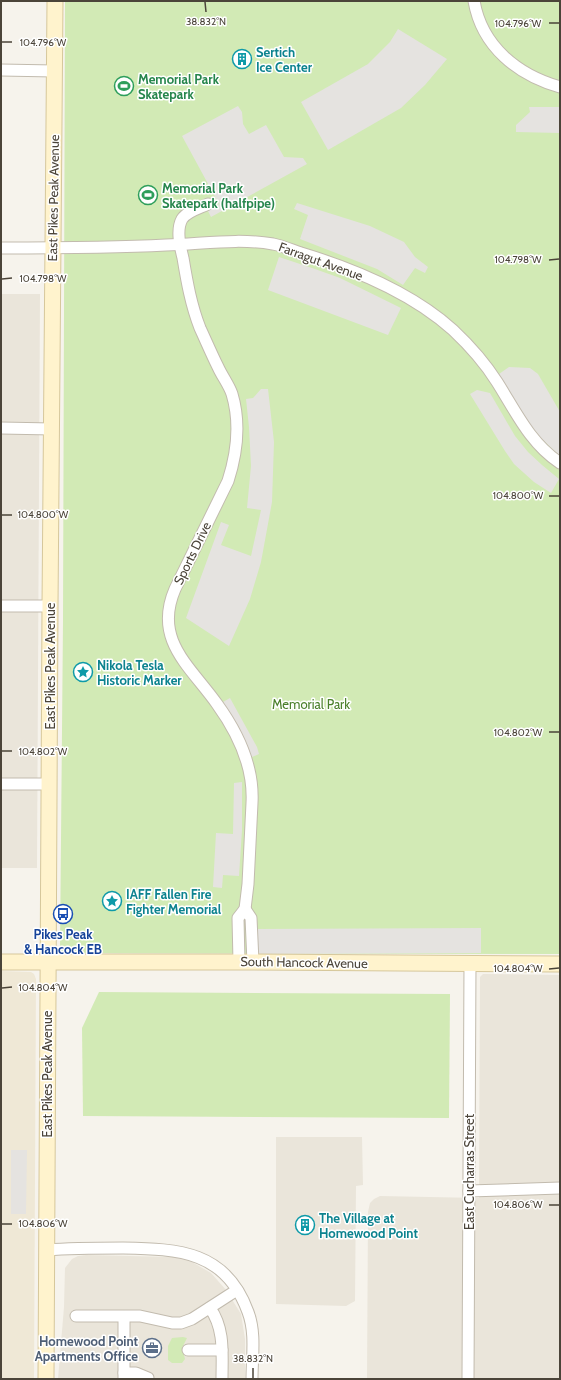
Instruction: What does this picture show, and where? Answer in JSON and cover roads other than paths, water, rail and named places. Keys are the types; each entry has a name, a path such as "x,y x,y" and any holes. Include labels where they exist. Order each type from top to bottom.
{"main road":[{"name":"East Pikes Peak Avenue","path":"46,1379 52,248 55,1"},
{"name":"South Hancock Avenue","path":"1,962 560,964"}],"street":[{"path":"474,1 479,19 485,31 491,42 504,57 520,71 531,77 560,87"},
{"path":"1,70 54,71"},
{"name":"Sports Drive","path":"208,204 190,212 181,220 180,244 188,289 195,315 218,367 232,393 237,418 237,445 228,481 171,598 167,618 168,628 176,649 218,705 245,755 250,771 253,792 248,884 245,909 238,918 246,962"},
{"name":"Farragut Avenue","path":"1,248 52,248 240,241 275,244 325,260 382,285 413,302 443,322 471,348 485,364 531,437 545,452 560,463"},
{"path":"1,428 52,429"},
{"path":"1,606 50,606"},
{"path":"1,784 49,784"},
{"name":"East Cucharras Street","path":"468,1379 470,964"},
{"path":"469,1191 560,1188"},
{"path":"46,1250 85,1248 144,1249 182,1252 204,1260 215,1266 224,1273 237,1290 248,1312 252,1334 252,1379"},
{"path":"76,1316 140,1316 172,1323 181,1323 192,1319 237,1290"},
{"path":"210,1308 219,1324 222,1337 222,1379"},
{"path":"124,1317 124,1376 136,1373 148,1379"},
{"path":"188,1350 222,1350"}],"place":[{"name":"Sertich Ice Center","path":"242,59"},
{"name":"Memorial Park Skatepark","path":"124,86"},
{"name":"Memorial Park Skatepark (halfpipe)","path":"148,195"},
{"name":"Nikola Tesla Historic Marker","path":"83,672"},
{"name":"IAFF Fallen Fire Fighter Memorial","path":"112,901"},
{"name":"Pikes Peak & Hancock EB","path":"63,914"},
{"name":"The Village at Homewood Point","path":"305,1225"},
{"name":"Homewood Point Apartments Office","path":"152,1348"}],"park label":[{"name":"Memorial Park","path":"311,704"}]}
